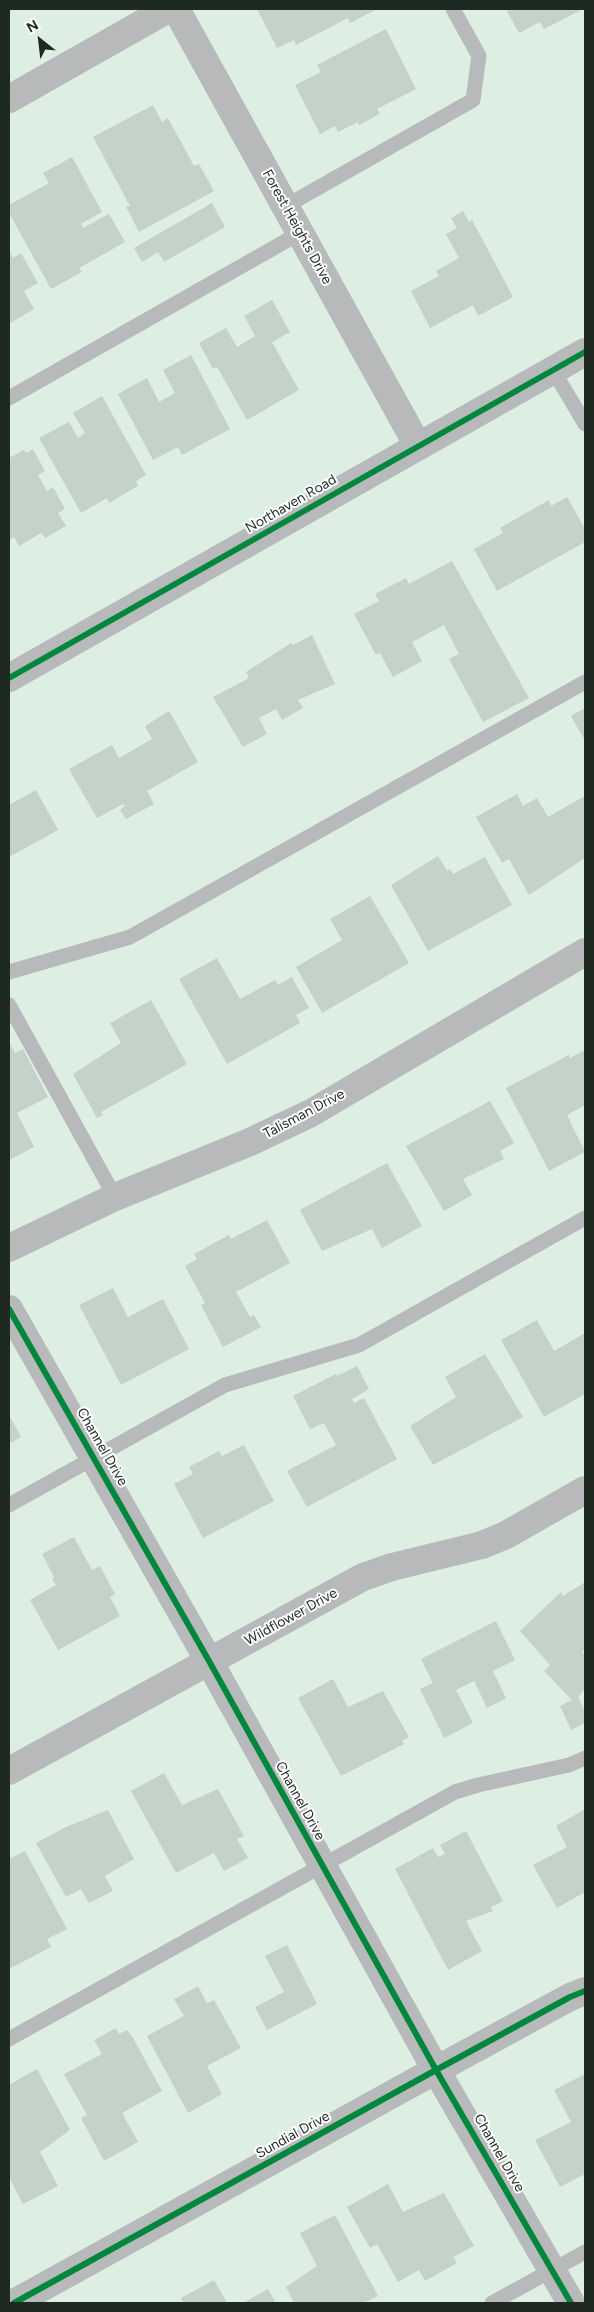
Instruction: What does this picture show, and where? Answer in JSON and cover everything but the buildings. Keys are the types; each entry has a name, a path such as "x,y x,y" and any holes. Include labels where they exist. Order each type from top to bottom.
{"street":[{"path":"9,98 168,9"},
{"name":"Forest Heights Drive","path":"176,9 418,446"},
{"name":"Northaven Road","path":"9,678 585,352"},
{"name":"Talisman Drive","path":"9,1248 115,1197 250,1142 311,1113 585,952"},
{"name":"Channel Drive","path":"9,1309 209,1661 436,2070 571,2303"},
{"name":"Wildflower Drive","path":"9,1771 363,1577 392,1566 482,1545 506,1535 585,1490"},
{"name":"Sundial Drive","path":"14,2303 436,2070 570,1997 585,1991"}],"lane":[{"path":"286,206 473,100 479,56 453,9"},
{"path":"9,398 300,233"},
{"path":"553,370 585,424"},
{"path":"9,972 130,937 585,682"},
{"path":"9,1004 115,1197"},
{"path":"9,1505 226,1385 360,1345 585,1218"},
{"path":"9,2040 456,1792 478,1784 569,1765 585,1758"},
{"path":"492,2303 585,2252"}],"cycle path":[{"path":"9,678 585,352"},
{"path":"9,1309 209,1661 436,2070 571,2303"},
{"path":"14,2303 436,2070 570,1997 585,1991"}]}
